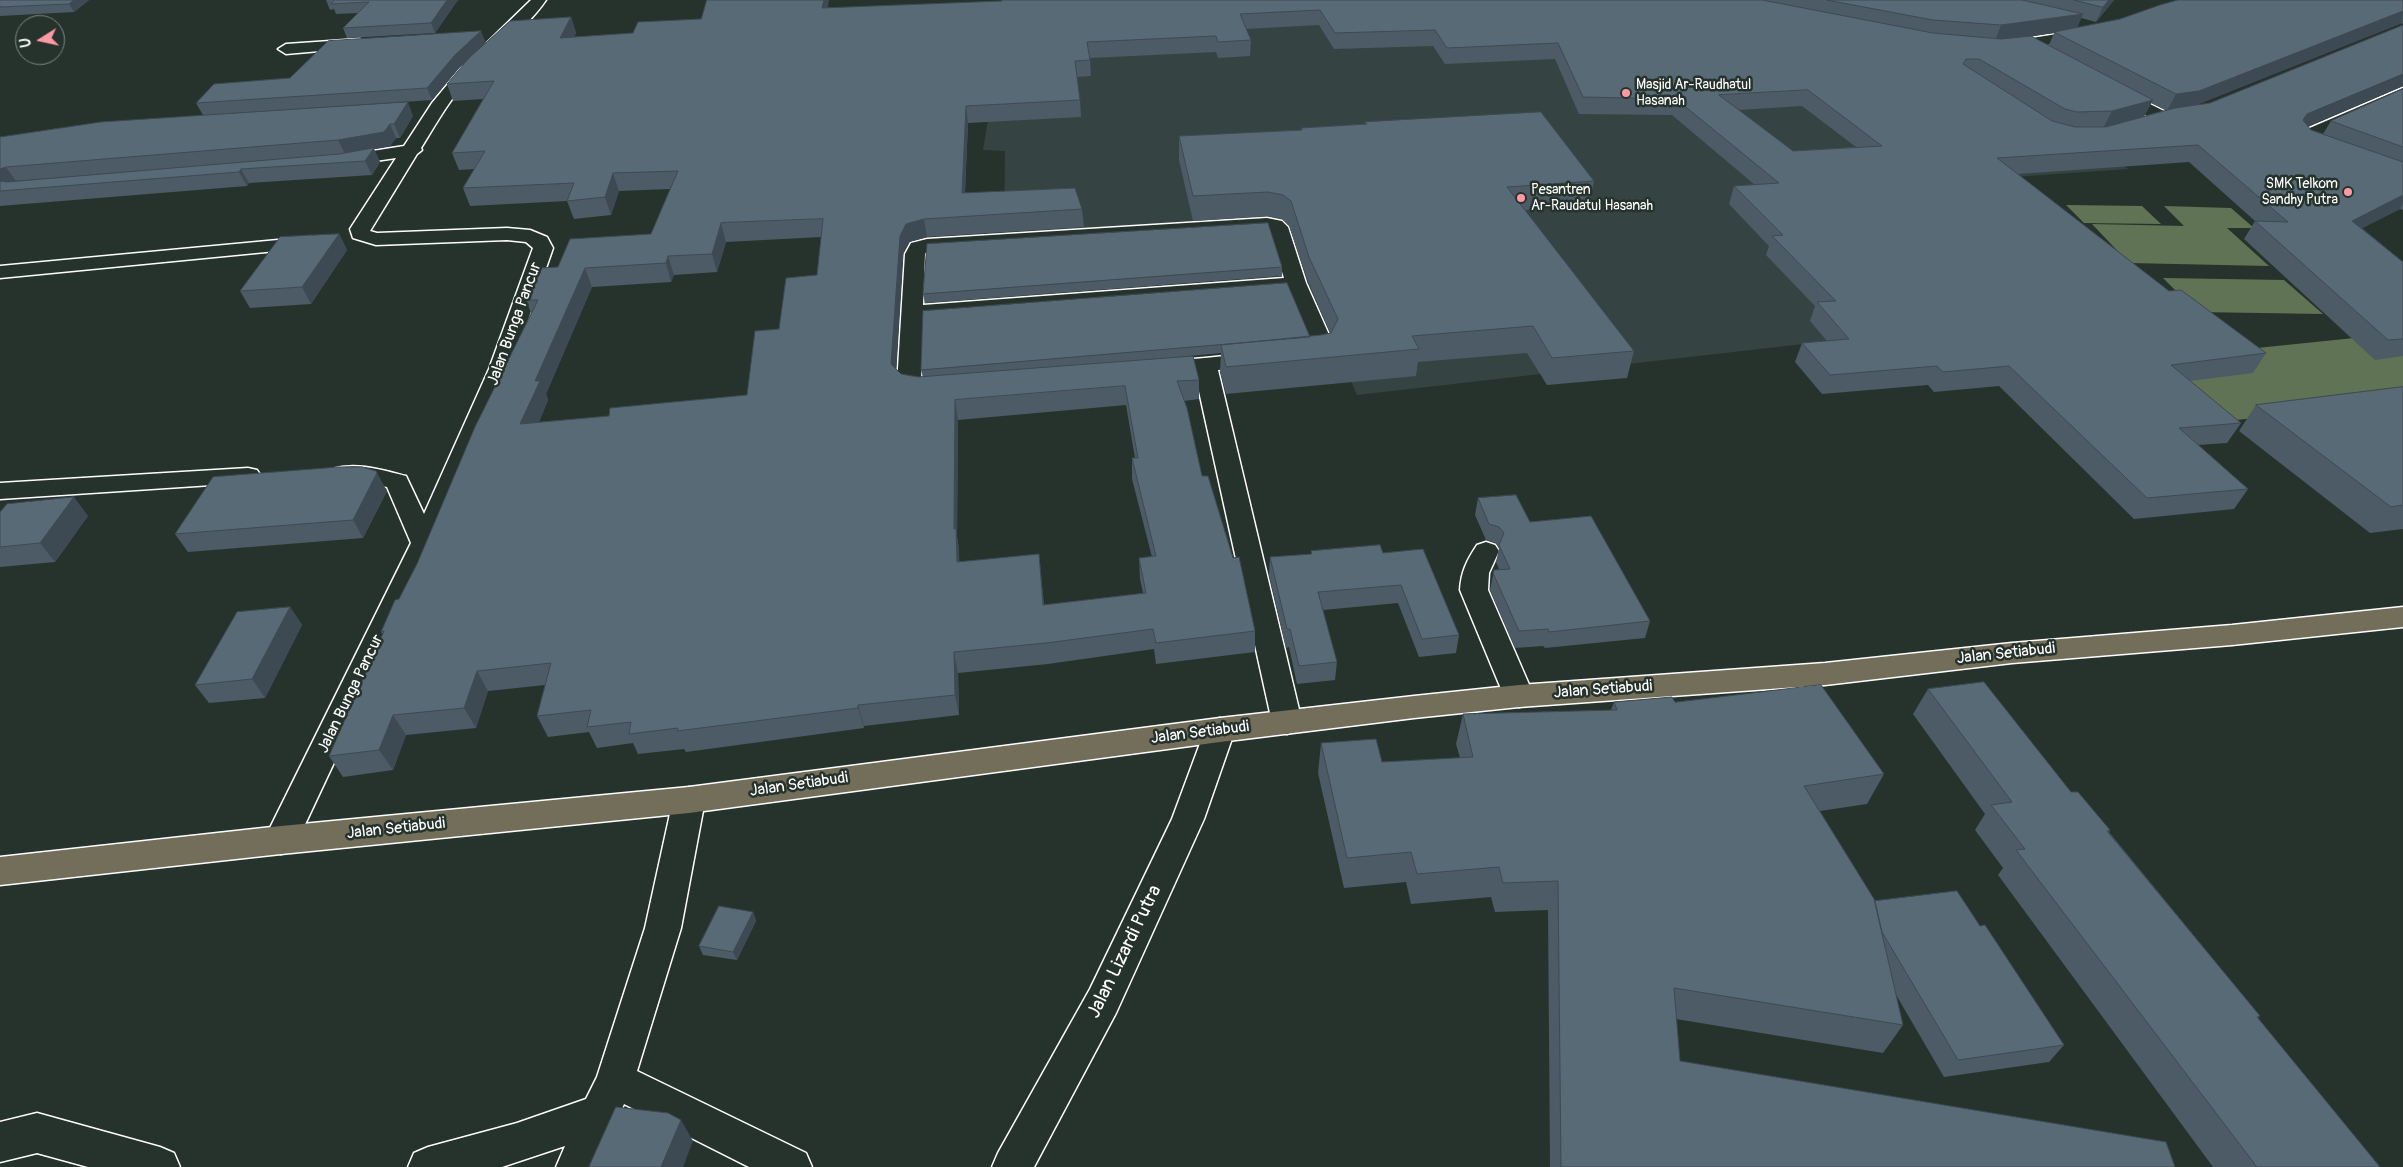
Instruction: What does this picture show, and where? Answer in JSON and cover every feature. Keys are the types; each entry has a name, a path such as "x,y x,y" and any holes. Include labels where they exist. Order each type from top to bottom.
{"main road":[{"name":"Jalan Setiabudi","path":"0,871 281,840 689,800 1220,730 1519,696 1825,674 2012,653 2232,635 2403,617"}],"street":[{"path":"366,237 360,234 366,219 413,150 428,108 466,71 496,36 539,0"},
{"path":"1995,48 2027,45 2102,29 2070,21"},
{"path":"286,49 376,43"},
{"path":"2027,45 2053,59"},
{"path":"2104,86 2171,117 2145,123"},
{"path":"2342,154 2307,141 2304,137 2403,93"},
{"path":"326,162 364,159 413,150"},
{"path":"1272,224 1278,228 1296,283 1323,346 1322,351 1315,354 1205,365 913,387 909,384 911,312 916,250 918,247 927,244 1272,224"},
{"name":"Jalan Bunga Pancur","path":"281,840 424,542 500,369 543,248 540,241 530,236 507,234 397,239 366,237"},
{"path":"0,272 366,237"},
{"path":"911,312 1296,283"},
{"path":"1205,365 1287,722"},
{"path":"316,474 373,475 397,482 424,542"},
{"path":"0,491 268,475"},
{"path":"1486,551 1475,573 1474,590 1519,696"},
{"name":"Jalan Lizardi Putra","path":"1012,1167 1103,1001 1188,819 1220,730"},
{"path":"576,1167 607,1097 663,928 689,800"},
{"path":"428,1167 517,1143 607,1097 792,1167"},
{"path":"0,1142 37,1133 160,1167"}],"shaded area":[{"name":"Pesantren Ar-Raudatul Hasanah","path":"1264,0 1917,50 2129,169 2013,177 2162,303 1357,395 1284,220 1004,232 1005,151 983,150 1007,9"}],"green space":[{"path":"2066,205 2142,206 2161,224 2084,223"},
{"path":"2164,206 2231,208 2254,228 2227,228 2269,266 2129,263 2092,224 2184,226"},
{"path":"2163,278 2284,280 2323,314 2197,312"},
{"path":"2403,333 2403,402 2227,421 2150,359"}],"building":[{"path":"0,0 74,0 69,4 0,7"},
{"path":"335,0 447,0 431,23 343,28 369,2 331,4"},
{"path":"707,0 824,0 822,8 1002,0 1762,0 1933,33 2001,39 2031,36 2153,100 2112,111 2077,112 2065,109 1979,59 1966,59 1963,64 2052,121 2075,127 2106,127 2175,108 2210,103 2403,25 2403,74 2307,114 2303,120 2311,130 2403,162 2403,195 2352,221 2403,262 2403,339 2388,340 2255,221 2288,222 2198,145 1997,158 2169,291 2181,290 2266,353 2171,365 2241,423 2179,428 2248,489 2147,498 2009,366 1943,372 1937,366 1830,375 1802,343 1849,339 1817,302 1836,301 1772,236 1783,235 1734,186 1779,183 1676,99 1583,97 1558,43 1447,48 1435,30 1335,33 1320,10 1240,14 1251,40 1218,42 1216,36 1087,42 1090,60 1075,61 1080,100 966,106 962,193 1075,188 1082,209 924,219 906,224 900,236 891,364 901,374 918,377 1193,356 1199,380 1177,381 1187,408 1202,476 1208,476 1233,558 1239,557 1255,631 1156,643 1153,629 1046,643 954,652 955,695 858,705 858,708 677,731 678,728 629,734 631,722 587,727 591,710 537,716 551,663 477,671 464,708 393,715 379,750 329,756 384,631 381,632 395,600 399,599 417,564 475,427 538,300 526,300 541,268 558,267 570,239 651,234 678,171 613,173 605,197 567,201 574,183 463,188 485,151 452,153 494,81 447,84 469,58 510,21 571,17 560,38 633,33 638,22 701,19","holes":["1808,90 1882,146 1793,151 1719,95","823,219 817,275 786,278 779,329 755,331 747,395 610,408 609,416 520,424 540,381 535,381 585,268 666,263 668,256 712,254 721,223","1125,386 1138,458 1132,458 1156,556 1139,558 1146,593 1043,605 1039,554 957,562 956,528 954,529 955,400"]},
{"path":"1827,0 2022,0 2083,14 2001,25 1933,20"},
{"path":"2074,0 2109,0 2103,7"},
{"path":"2178,0 2403,0 2403,11 2199,91 2176,94 2054,32 2120,19"},
{"path":"481,31 455,55 427,88 196,103 214,84 290,78 328,41"},
{"path":"2403,89 2403,147 2331,121"},
{"path":"408,102 394,124 390,124 384,132 338,140 0,169 0,137 101,122"},
{"path":"1541,112 1594,181 1507,187 1634,351 1552,358 1533,326 1412,336 1419,349 1226,367 1221,345 1331,333 1338,319 1309,257 1291,201 1283,195 1268,192 1193,196 1179,136 1302,130 1301,128 1367,124 1365,122"},
{"path":"374,148 365,161 241,169 239,172 0,191 0,181 7,182 339,154"},
{"path":"1268,223 1282,267 923,294 927,244"},
{"path":"339,234 302,287 240,291 280,237"},
{"path":"1287,283 1310,337 921,370 923,311"},
{"path":"2403,387 2403,505 2391,507 2256,405"},
{"path":"339,467 362,467 377,473 353,520 175,534 213,477"},
{"path":"1516,495 1530,522 1591,516 1650,621 1549,632 1548,629 1519,631 1493,573 1494,570 1510,569 1499,545 1504,533 1499,527 1489,524 1478,498"},
{"path":"74,497 40,543 0,547 0,512 7,504"},
{"path":"1380,545 1383,553 1423,549 1459,635 1422,639 1401,585 1318,592 1337,662 1299,666 1290,629 1287,629 1270,557 1312,554 1311,551"},
{"path":"290,607 252,679 195,685 237,612"},
{"path":"1984,682 2071,792 2078,792 2110,830 2107,831 2260,1016 2257,1017 2380,1167 2257,1167 2016,850 2025,849 1991,805 2012,802 1928,689"},
{"path":"1821,685 1884,774 1804,786 1874,899 1903,1025 1674,988 1680,1061 2166,1142 2175,1167 1561,1167 1558,881 1503,883 1499,867 1417,874 1411,852 1347,858 1321,743 1376,739 1382,762 1473,757 1463,714 1617,710 1614,702 1672,697 1675,702"},
{"path":"1957,891 1980,926 1985,925 2064,1045 1958,1060 1882,932 1875,901"},
{"path":"719,906 753,912 733,952 699,946"},
{"path":"616,1107 668,1113 681,1120 661,1167 589,1167"}],"place":[{"name":"Masjid Ar-Raudhatul Hasanah","path":"1626,93"},
{"name":"SMK Telkom Sandhy Putra","path":"2348,192"},
{"name":"Pesantren Ar-Raudatul Hasanah","path":"1521,198"}]}
